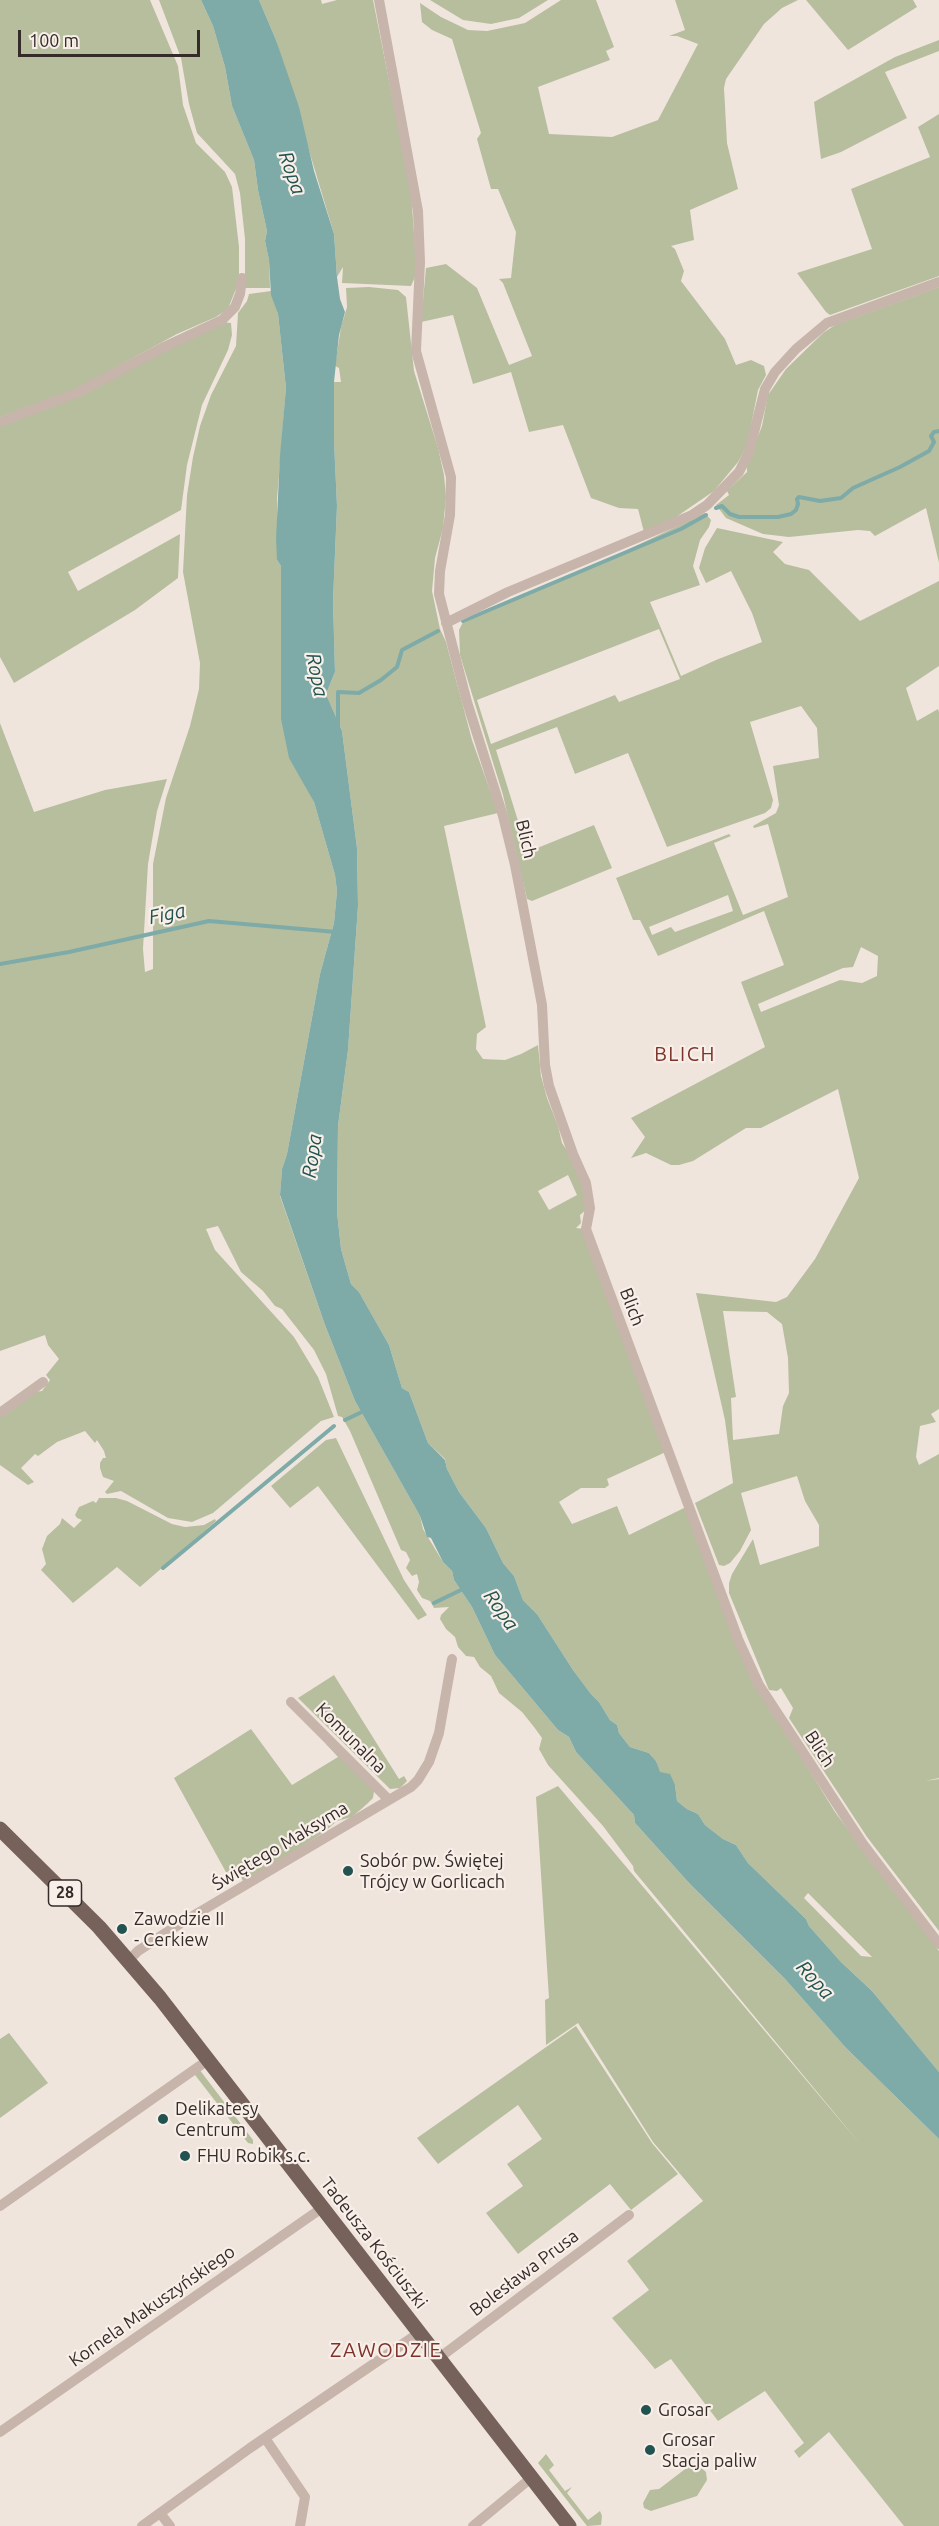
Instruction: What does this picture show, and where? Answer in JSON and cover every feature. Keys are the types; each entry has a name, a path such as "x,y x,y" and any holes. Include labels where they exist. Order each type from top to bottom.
{"main road":[{"name":"Tadeusza Kościuszki","path":"0,1828 129,1960 569,2526"}],"street":[{"name":"Blich","path":"379,0 418,211 420,262 416,351 451,477 450,515 439,574 439,594 467,702 503,816 515,865 542,1005 545,1065 552,1098 586,1183 590,1208 586,1229 738,1639 759,1685 863,1844 939,1944"},
{"path":"0,422 79,392 164,347 222,320 235,307 240,294 242,278"},
{"path":"446,623 508,592 692,515 707,505 729,485 739,472 749,452 765,388 775,372 796,349 828,323 939,282"},
{"path":"0,1413 43,1383"},
{"name":"Świętego Maksyma","path":"129,1960 138,1951 181,1923 338,1831 418,1780 429,1762 439,1733 452,1659"},
{"name":"Komunalna","path":"291,1702 388,1798"},
{"path":"0,2206 208,2060"},
{"name":"Kornela Makuszyńskiego","path":"0,2432 322,2208"},
{"name":"Bolesława Prusa","path":"439,2358 629,2215"},
{"path":"142,2526 265,2438 419,2333"},
{"path":"265,2438 305,2496 298,2522 300,2526"},
{"path":"473,2526 531,2478"},
{"path":"160,2513 170,2526"}],"green space":[{"path":"0,0 150,0 178,66 183,105 196,143 225,172 232,187 239,247 239,281 228,309 216,317 177,334 76,389 0,417"},
{"path":"159,0 201,0 213,26 225,67 232,106 254,160 267,231 265,241 269,260 270,288 245,288 245,239 240,193 235,174 197,133 181,58"},
{"path":"259,0 321,0 322,4 337,0 373,0 411,191 415,277 411,286 342,283 343,267 337,277 334,234 276,40"},
{"path":"430,0 548,0 519,18 491,24 463,20"},
{"path":"561,0 596,0 614,47 606,51 610,60 538,87 549,134 612,137 658,120 698,44 677,36 669,36 685,30 675,0 798,0 782,8 764,24 726,79 724,88 727,143 738,189 690,210 694,240 671,246 675,249 684,271 681,281 725,339 736,365 751,360 764,366 766,375 758,390 747,446 738,462 714,491 676,517 644,532 638,509 619,508 591,498 563,425 529,432 511,372 473,384 453,315 421,322 426,268 446,264 477,288 509,365 532,356 503,283 499,279 511,278 516,232 498,189 491,189 477,139 481,133 452,39 432,30 422,22 420,3 441,17 468,30 487,31 525,23"},
{"path":"806,0 913,0 917,7 848,50"},
{"path":"939,40 939,51 885,72 907,118 841,152 821,159 814,102 895,57"},
{"path":"939,114 939,276 830,315 797,273 872,249 851,189 930,157 918,127"},
{"path":"369,287 398,290 406,297 414,371 444,475 446,497 443,528 435,558 432,591 440,629 446,642 472,740 498,813 444,826 486,1027 477,1034 476,1049 483,1059 505,1060 538,1045 541,1076 547,1098 562,1143 571,1156 584,1191 586,1210 580,1215 581,1223 576,1228 584,1229 668,1451 607,1479 609,1485 605,1488 581,1488 559,1502 572,1524 617,1506 629,1535 686,1507 771,1708 835,1812 939,1951 939,2072 872,1991 841,1962 809,1926 806,1919 748,1863 736,1845 723,1839 705,1825 698,1814 677,1801 675,1785 659,1773 656,1761 649,1753 630,1747 619,1733 617,1725 610,1720 599,1702 573,1670 537,1614 523,1600 514,1576 503,1563 486,1528 459,1492 447,1469 445,1459 428,1443 409,1392 402,1388 389,1345 359,1292 351,1284 341,1249 337,1212 338,1126 348,1050 358,906 357,848 342,731 326,694 335,672 333,601 337,506 334,382 341,382 339,368 335,366 341,327 347,307 346,288","holes":["568,1175 577,1195 549,1210 538,1191","808,1893 872,1957 861,1956 804,1898"]},
{"path":"939,287 939,563 926,508 875,536 870,531 858,530 789,537 763,534 726,518 716,505 729,495 727,491 747,472 747,464 762,426 768,395 786,369 823,333 835,325"},
{"path":"271,291 278,314 286,388 277,499 277,560 281,566 282,634 304,782 314,802 335,875 337,891 334,923 320,974 287,1154 282,1169 280,1196 325,1325 355,1401 420,1516 423,1529 443,1562 452,1571 454,1580 472,1607 495,1655 558,1730 569,1737 576,1752 634,1815 635,1823 690,1884 785,1979 846,2048 939,2139 939,2526 904,2526 829,2432 799,2458 794,2451 804,2443 765,2391 718,2421 671,2359 655,2369 612,2318 649,2290 627,2261 703,2201 653,2142 578,2023 546,2045 545,2000 549,1998 536,1797 558,1786 861,2145 634,1871 633,1866 603,1826 548,1765 539,1749 542,1738 534,1727 522,1712 499,1693 491,1676 480,1667 474,1657 466,1656 458,1647 455,1637 446,1629 440,1619 449,1607 434,1608 430,1601 422,1598 417,1590 419,1582 417,1574 412,1576 406,1568 410,1560 406,1552 401,1550 350,1431 342,1417 338,1416 326,1374 314,1350 282,1309 275,1306 263,1291 241,1272 218,1226 206,1229 215,1250 294,1337 318,1377 334,1417 321,1421 213,1513 192,1522 168,1518 121,1491 107,1494 105,1492 114,1481 103,1477 100,1468 103,1458 106,1458 104,1451 97,1440 95,1443 85,1431 57,1442 38,1456 35,1454 21,1468 34,1482 28,1485 0,1465 0,1415 34,1392 42,1391 50,1380 46,1375 59,1359 48,1345 45,1335 0,1351 0,723 34,812 105,790 167,779 157,811 148,864 143,949 145,972 153,969 153,864 166,798 190,726 199,689 200,663 183,572 187,495 193,457 200,426 211,395 236,346 238,313 249,294"},
{"path":"222,322 231,323 232,335 228,350 202,405 187,465 181,510 68,572 78,591 180,534 178,578 135,610 14,683 0,657 0,424"},
{"path":"705,513 711,520 700,540 693,566 700,585 650,602 681,676 762,642 752,613 731,571 706,583 699,568 705,548 717,528 783,542 773,552 785,564 809,570 860,621 939,581 939,666 906,688 917,721 938,709 939,712 939,1409 931,1414 936,1422 920,1426 916,1457 919,1465 939,1454 939,1778 925,1781 939,1779 939,1931 867,1837 789,1718 793,1708 781,1688 777,1691 769,1690 729,1593 732,1574 753,1539 760,1565 819,1546 819,1525 805,1501 797,1476 741,1493 751,1530 740,1551 730,1563 724,1566 719,1565 695,1503 733,1483 725,1420 696,1293 776,1302 787,1297 815,1259 859,1178 838,1089 761,1128 746,1128 693,1161 671,1165 646,1153 631,1158 645,1137 631,1118 765,1047 741,982 784,965 764,911 658,956 640,920 633,920 616,878 729,834 731,836 714,843 743,915 788,897 768,824 754,828 753,826 776,813 779,805 773,766 819,758 817,728 801,706 750,722 773,800 771,808 765,813 667,847 628,753 575,774 557,727 496,750 519,824 525,853 594,825 612,868 532,901 527,899 503,795 460,655 459,630 463,622 476,614 573,573 581,572","holes":["659,629 680,679 619,702 615,695 491,744 477,700","728,895 733,911 675,932 671,927 652,935 649,927","861,947 878,956 877,976 862,983 840,980 761,1012 758,1004 843,968 853,967","723,1311 767,1312 782,1324 788,1358 789,1393 783,1406 779,1434 733,1440 731,1398 736,1397"]},
{"path":"336,1438 404,1580 427,1615 418,1620 318,1486 290,1508 271,1486 326,1440"},
{"path":"99,1498 116,1498 127,1501 172,1524 185,1527 204,1525 215,1519 216,1521 140,1587 117,1567 73,1603 41,1570 46,1564 42,1549 47,1536 60,1524 62,1518 74,1528 82,1520 75,1515 79,1507 93,1501 96,1503"},
{"path":"334,1675 399,1779 404,1776 407,1781 400,1788 390,1789 298,1698"},
{"path":"251,1729 292,1785 338,1757 326,1744 328,1744 374,1791 373,1798 352,1817 337,1821 323,1833 244,1883 237,1869 227,1874 174,1778"},
{"path":"576,2026 652,2143 678,2174 631,2210 610,2184 518,2254 486,2213 523,2186 507,2164 542,2139 518,2105 438,2164 417,2138"},
{"path":"9,2033 48,2083 0,2118 0,2039"},
{"path":"199,2069 253,2140 253,2144 248,2143 195,2075"},
{"path":"546,2454 554,2465 549,2470 565,2491 572,2487 567,2493 588,2520 600,2511 601,2525 587,2526 538,2463"},
{"path":"698,2465 706,2472 707,2480 697,2496 651,2511 644,2508 643,2503 650,2490 659,2489 689,2466"}],"water":[{"name":"Ropa","path":"201,0 259,0 276,40 299,107 314,171 334,234 340,299 345,312 339,335 334,382 337,506 333,601 335,672 326,694 342,731 357,848 358,906 348,1050 338,1126 337,1212 341,1249 351,1284 359,1292 389,1345 402,1388 409,1392 428,1443 445,1460 459,1492 486,1528 503,1563 514,1576 523,1600 537,1614 573,1670 599,1702 610,1720 617,1725 619,1733 630,1747 649,1753 656,1761 660,1772 670,1774 675,1785 677,1801 698,1814 705,1825 723,1839 736,1845 748,1863 806,1919 809,1926 841,1962 872,1991 939,2072 939,2139 846,2048 785,1979 690,1884 635,1823 634,1815 576,1752 569,1737 558,1730 495,1655 472,1607 454,1580 452,1571 443,1562 431,1538 427,1537 420,1516 355,1401 325,1325 280,1195 282,1169 287,1154 320,974 334,923 337,891 335,875 314,802 289,758 281,719 281,566 277,560 276,539 286,388 278,314 271,295 269,260 265,241 267,231 254,160 232,106 225,67 213,26"}],"waterway":[{"path":"716,508 722,506 730,514 739,517 778,517 791,514 796,510 799,497 820,501 841,498 853,488 929,451 934,442 931,436 934,432 939,431"},
{"path":"463,621 681,529 706,515"},
{"name":"Ropa","path":"338,727 338,692 359,693 381,680 397,667 402,650 438,631"},
{"name":"Figa","path":"0,964 69,952 209,921 336,932"},
{"path":"345,1420 366,1410"},
{"path":"163,1568 334,1426"},
{"path":"434,1603 465,1588"}],"place":[{"name":"Sobór pw. Świętej Trójcy w Gorlicach","path":"348,1871"},
{"name":"Zawodzie II - Cerkiew","path":"122,1929"},
{"name":"Delikatesy Centrum","path":"163,2119"},
{"name":"FHU Robik s.c.","path":"185,2156"},
{"name":"Grosar","path":"646,2410"},
{"name":"Grosar Stacja paliw","path":"650,2450"}],"district":[{"name":"BLICH","path":"685,1054"},
{"name":"ZAWODZIE","path":"386,2350"}]}
